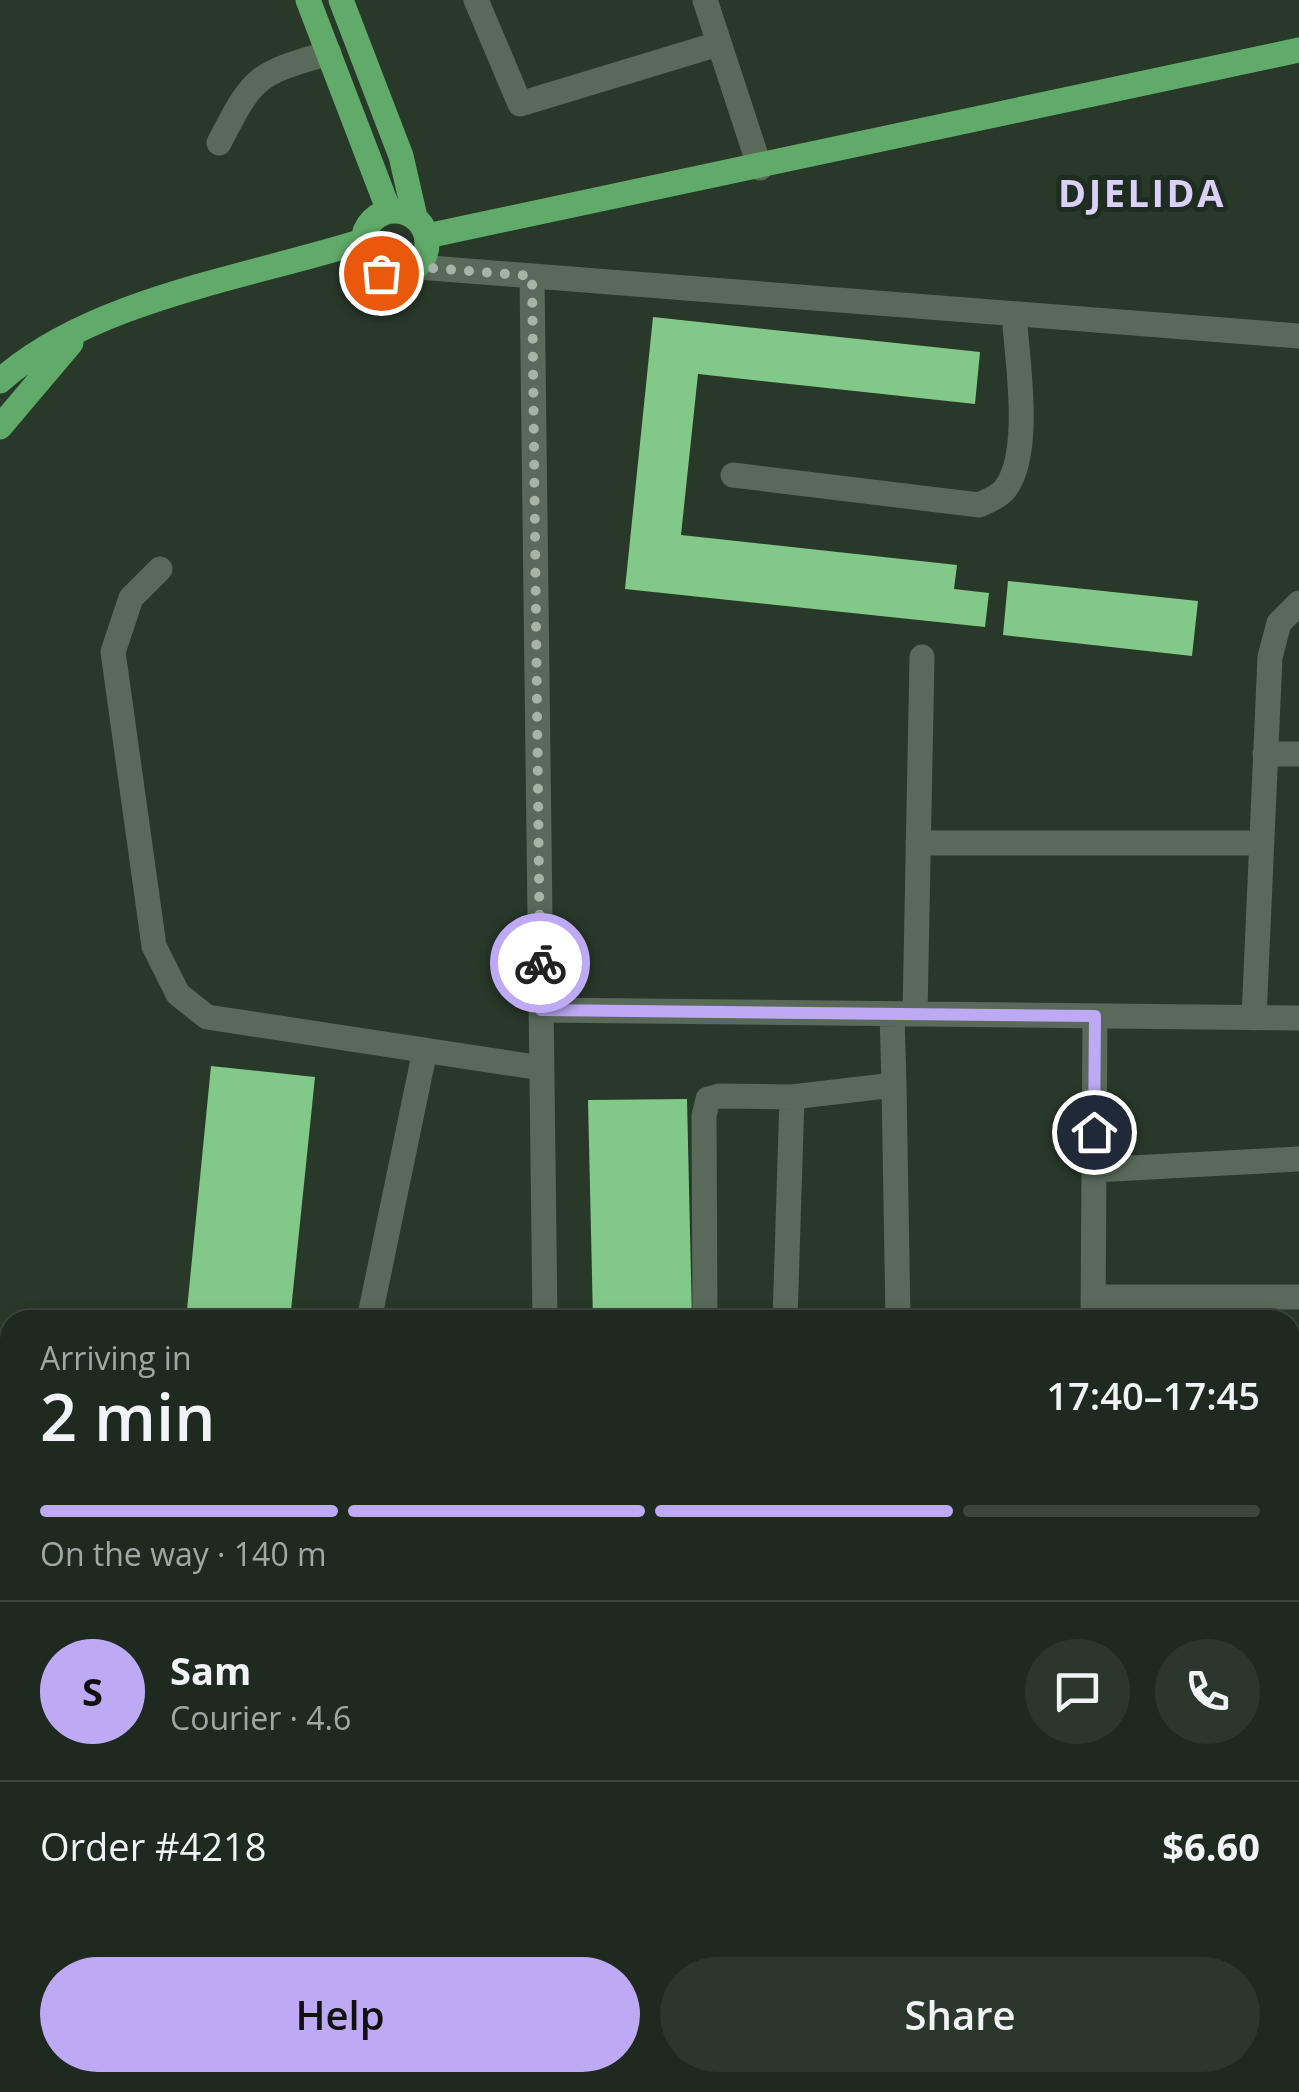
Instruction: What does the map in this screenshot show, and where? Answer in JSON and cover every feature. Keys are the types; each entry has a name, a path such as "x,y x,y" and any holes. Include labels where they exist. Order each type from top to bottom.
{"main road":[{"path":"308,0 390,212 421,227 760,168 1299,50"},
{"path":"341,0 401,156 421,227 424,260 401,275 381,273 372,266 362,241 370,223 390,212"},
{"path":"0,380 16,366 82,330 166,295 362,241"},
{"path":"0,427 82,330"}],"street":[{"path":"476,0 520,104 718,44"},
{"path":"705,0 760,168"},
{"path":"219,144 246,90 268,70 329,52"},
{"path":"418,267 1299,336"},
{"path":"532,276 545,1310"},
{"path":"733,475 979,505 1003,492 1018,467 1020,412 1014,314"},
{"path":"160,569 131,598 113,652 154,946 178,994 208,1016 542,1068"},
{"path":"1254,1018 1272,639 1279,623 1299,602"},
{"path":"898,1310 894,1085 918,842 922,657"},
{"path":"1265,754 1299,754"},
{"path":"918,842 1262,843"},
{"path":"541,1010 1299,1018"},
{"path":"1095,1016 1093,1309 1299,1297"},
{"path":"372,1310 425,1050"},
{"path":"705,1310 704,1116 708,1100 719,1096 792,1098 894,1085"},
{"path":"785,1310 792,1098"},
{"path":"1094,1170 1299,1159"}],"building":[{"path":"653,317 980,352 975,404 698,374 681,535 957,565 954,589 989,593 985,627 625,589"},
{"path":"1008,581 1198,601 1192,656 1003,635"},
{"path":"211,1066 315,1077 291,1310 187,1310"},
{"path":"687,1099 692,1310 593,1310 588,1100"}],"way so far":[{"path":"381,273 401,275 418,267 532,276 540,963"}],"district":[{"name":"DJELIDA","path":"1142,192"}],"route":[{"path":"540,963 541,1010 1095,1016 1094,1132"}]}
